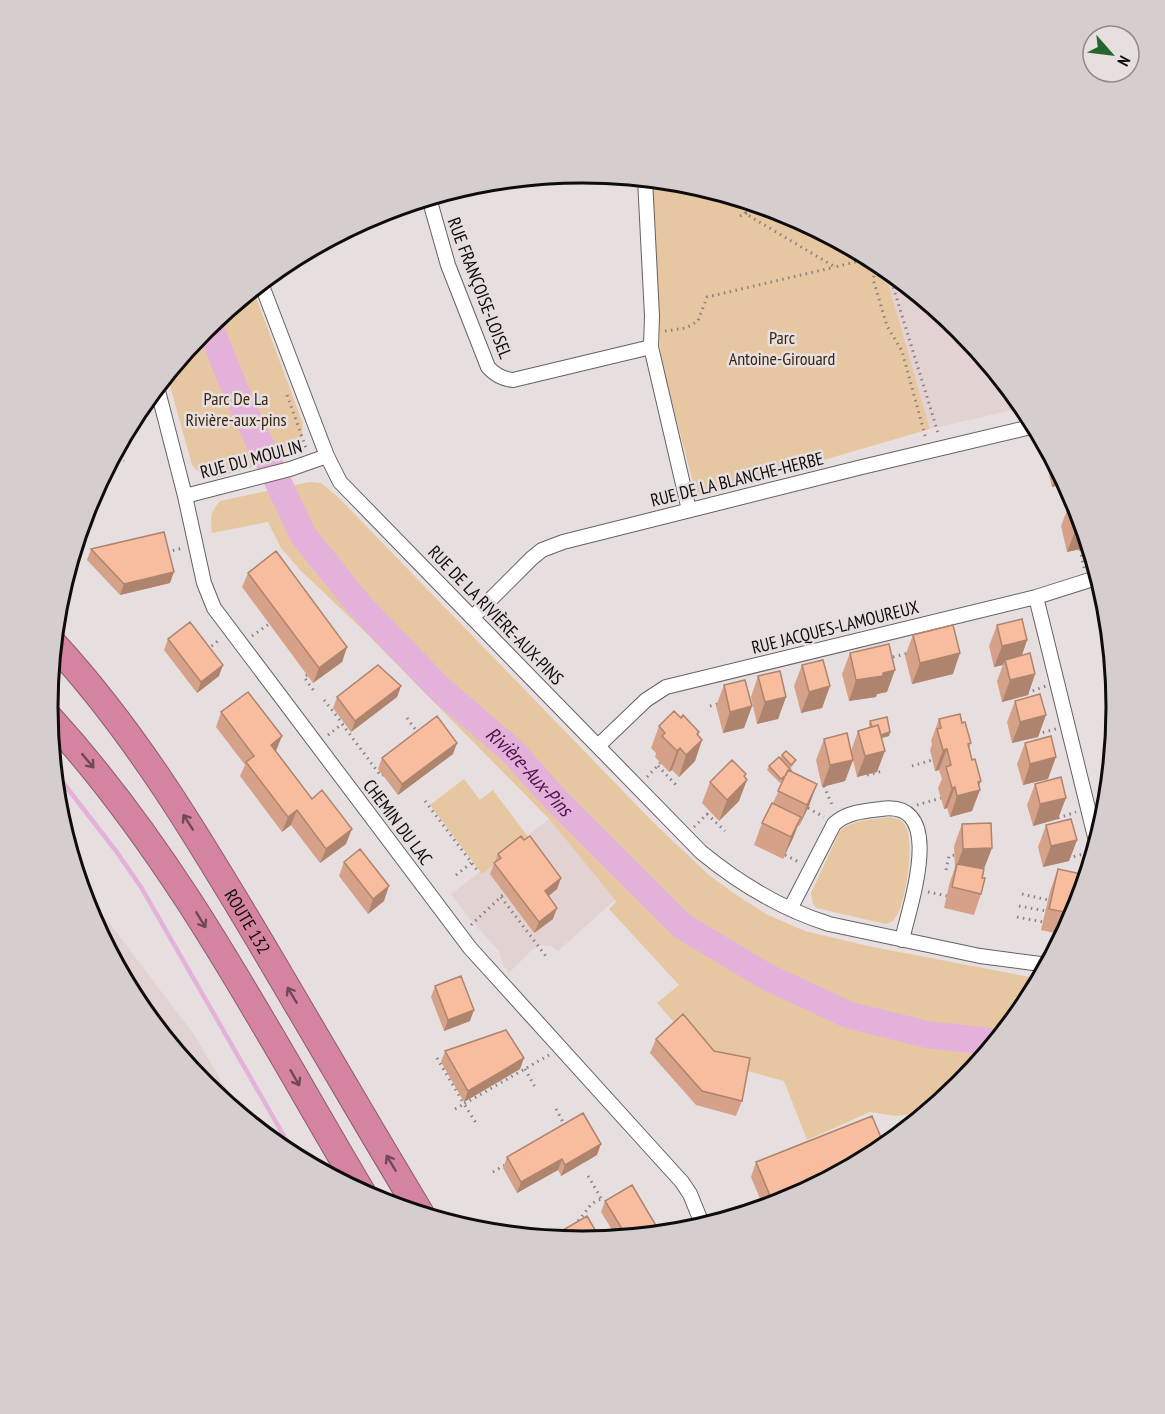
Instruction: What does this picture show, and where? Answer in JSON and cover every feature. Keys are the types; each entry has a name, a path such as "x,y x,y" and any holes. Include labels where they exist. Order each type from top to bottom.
{"highway":[{"name":"ROUTE 132","path":"62,654 123,730 192,827 415,1203"},
{"path":"59,729 107,785 169,870 354,1178"}],"street":[{"path":"645,187 652,316 651,347 688,510"},
{"name":"RUE FRANÇOISE-LOISEL","path":"431,206 448,265 488,367 495,374 504,379 513,380 651,347"},
{"name":"RUE DE LA RIVIÈRE-AUX-PINS","path":"264,291 327,456 340,482 688,840 714,863 748,888 790,909 830,924 985,957 1039,964"},
{"name":"CHEMIN DU LAC","path":"160,398 204,583 214,608 470,948 682,1182 690,1194 700,1217"},
{"name":"RUE DE LA BLANCHE-HERBE","path":"473,617 542,550 563,542 1022,423"},
{"name":"RUE DU MOULIN","path":"185,496 290,469 327,456"},
{"name":"RUE JACQUES-LAMOUREUX","path":"598,746 646,700 666,687 1036,597 1091,580"},
{"path":"1036,597 1090,839"},
{"path":"790,909 834,824 852,813 890,808 902,811 912,818 919,830 921,845 918,869 902,939"}],"path":[{"path":"746,209 747,213 835,267"},
{"path":"740,216 747,213"},
{"path":"663,332 686,328 698,321 707,297 858,261"},
{"path":"875,272 873,279 887,326 902,351 927,441"},
{"path":"893,285 940,437"},
{"path":"163,553 183,548"},
{"path":"1080,549 1085,571"},
{"path":"252,636 269,624"},
{"path":"202,654 219,640"},
{"path":"893,657 915,651"},
{"path":"307,675 304,677 314,691"},
{"path":"1027,693 1047,686"},
{"path":"324,700 382,775"},
{"path":"710,706 726,702"},
{"path":"407,718 421,736"},
{"path":"328,735 343,723"},
{"path":"1037,734 1058,730"},
{"path":"912,766 932,760"},
{"path":"645,780 659,765 678,787"},
{"path":"867,775 883,771"},
{"path":"824,786 834,808"},
{"path":"914,806 941,798"},
{"path":"425,801 477,870"},
{"path":"808,808 825,818"},
{"path":"1058,818 1078,811"},
{"path":"692,829 709,812 725,831"},
{"path":"1068,858 1086,851"},
{"path":"785,855 802,864"},
{"path":"946,870 949,856 955,855"},
{"path":"456,875 472,863"},
{"path":"924,891 947,896"},
{"path":"1022,894 1048,900"},
{"path":"471,925 503,895 548,959"},
{"path":"1019,906 1046,911"},
{"path":"1017,917 1043,922"},
{"path":"455,1109 549,1055"},
{"path":"437,1058 476,1123"},
{"path":"525,1069 535,1087"},
{"path":"556,1109 566,1128 572,1125"},
{"path":"493,1172 511,1161 512,1163"},
{"path":"578,1221 590,1204 603,1199 588,1176"}],"shaded area":[{"path":"888,281 953,336 1013,409 930,429"},
{"path":"549,819 615,900 558,951 551,946 541,945 533,949 509,973 499,951 451,894"},
{"path":"98,908 195,1036 229,1093 189,1052 147,998 129,969"}],"green space":[{"name":"Parc Antoine-Girouard","path":"651,187 718,201 783,223 844,253 888,281 930,429 697,497 661,361"},
{"name":"Parc De La Rivière-aux-pins","path":"256,297 303,424 302,437 290,456 216,478 201,474 192,465 170,385 212,336"},
{"path":"309,482 321,483 336,495 654,823 710,876 768,915 805,931 868,946 1031,977 998,1026 976,1052 953,1078 912,1114 895,1116 870,1112 807,1140 784,1081 707,1060 657,1003 679,985 609,909 616,902 615,900 549,819 361,628 301,571 281,548 268,522 212,533 212,516 220,501"},
{"path":"464,779 480,800 493,790 529,838 482,874 430,805"},
{"path":"890,817 903,822 907,830 910,854 903,898 895,919 885,924 817,908 813,904 811,893 840,831 857,822"}],"building":[{"path":"164,532 174,572 124,584 91,549"},
{"path":"276,551 347,647 319,668 248,573"},
{"path":"1022,619 1027,640 1002,646 997,625"},
{"path":"190,622 223,665 201,682 168,639"},
{"path":"953,625 960,653 920,663 913,635"},
{"path":"889,644 895,670 883,673 883,676 856,680 850,653"},
{"path":"1030,653 1035,674 1010,680 1005,660"},
{"path":"823,660 830,686 809,692 802,665"},
{"path":"378,665 401,686 355,721 337,697"},
{"path":"780,671 786,697 765,702 758,676"},
{"path":"745,680 752,706 730,712 724,685"},
{"path":"248,692 282,736 271,745 312,799 322,790 352,829 326,849 297,810 288,817 246,762 254,756 221,712"},
{"path":"1040,694 1046,715 1020,722 1015,701"},
{"path":"674,711 681,718 683,715 699,732 697,734 702,740 686,755 680,748 677,751 662,736 665,733 659,726"},
{"path":"960,714 962,723 965,722 971,743 968,744 972,760 975,759 981,781 978,782 980,790 957,796 955,787 952,788 946,767 951,765 947,749 943,750 937,729 941,728 939,719"},
{"path":"437,716 457,743 402,784 382,758"},
{"path":"887,717 890,732 881,735 878,725 872,727 870,721"},
{"path":"878,725 885,751 865,756 858,731"},
{"path":"847,733 853,760 830,765 824,739"},
{"path":"1051,736 1056,757 1030,764 1025,743"},
{"path":"786,751 796,760 791,765 782,755"},
{"path":"779,757 791,770 788,770 781,779 769,766"},
{"path":"732,760 746,774 744,776 747,780 727,800 710,782"},
{"path":"788,770 817,784 807,805 778,791"},
{"path":"1061,777 1066,798 1040,804 1035,784"},
{"path":"772,803 801,817 791,837 762,823"},
{"path":"1071,819 1077,840 1051,846 1046,825"},
{"path":"991,823 992,848 963,849 962,824"},
{"path":"521,836 524,840 530,836 561,878 545,891 557,908 539,922 494,863 501,858 498,854"},
{"path":"360,849 389,886 373,899 344,862"},
{"path":"957,864 984,869 982,878 985,878 981,894 952,887"},
{"path":"1058,869 1079,874 1065,912 1049,909"},
{"path":"461,976 474,1010 448,1020 435,986"},
{"path":"683,1014 714,1051 750,1058 742,1101 702,1091 656,1039"},
{"path":"506,1030 524,1058 468,1091 445,1051"},
{"path":"583,1113 601,1144 565,1165 562,1159 521,1182 507,1157"},
{"path":"872,1116 881,1138 814,1177 770,1196 756,1162"},
{"path":"632,1185 656,1226 622,1230 605,1201"},
{"path":"587,1216 596,1231 582,1231 563,1230"}],"waterway":[{"name":"Rivière-Aux-Pins","path":"213,335 239,399 303,535 360,606 439,688 512,751 556,800 682,926 767,977 849,1015 929,1035 985,1041"},
{"path":"65,785 141,887 286,1139"}]}
